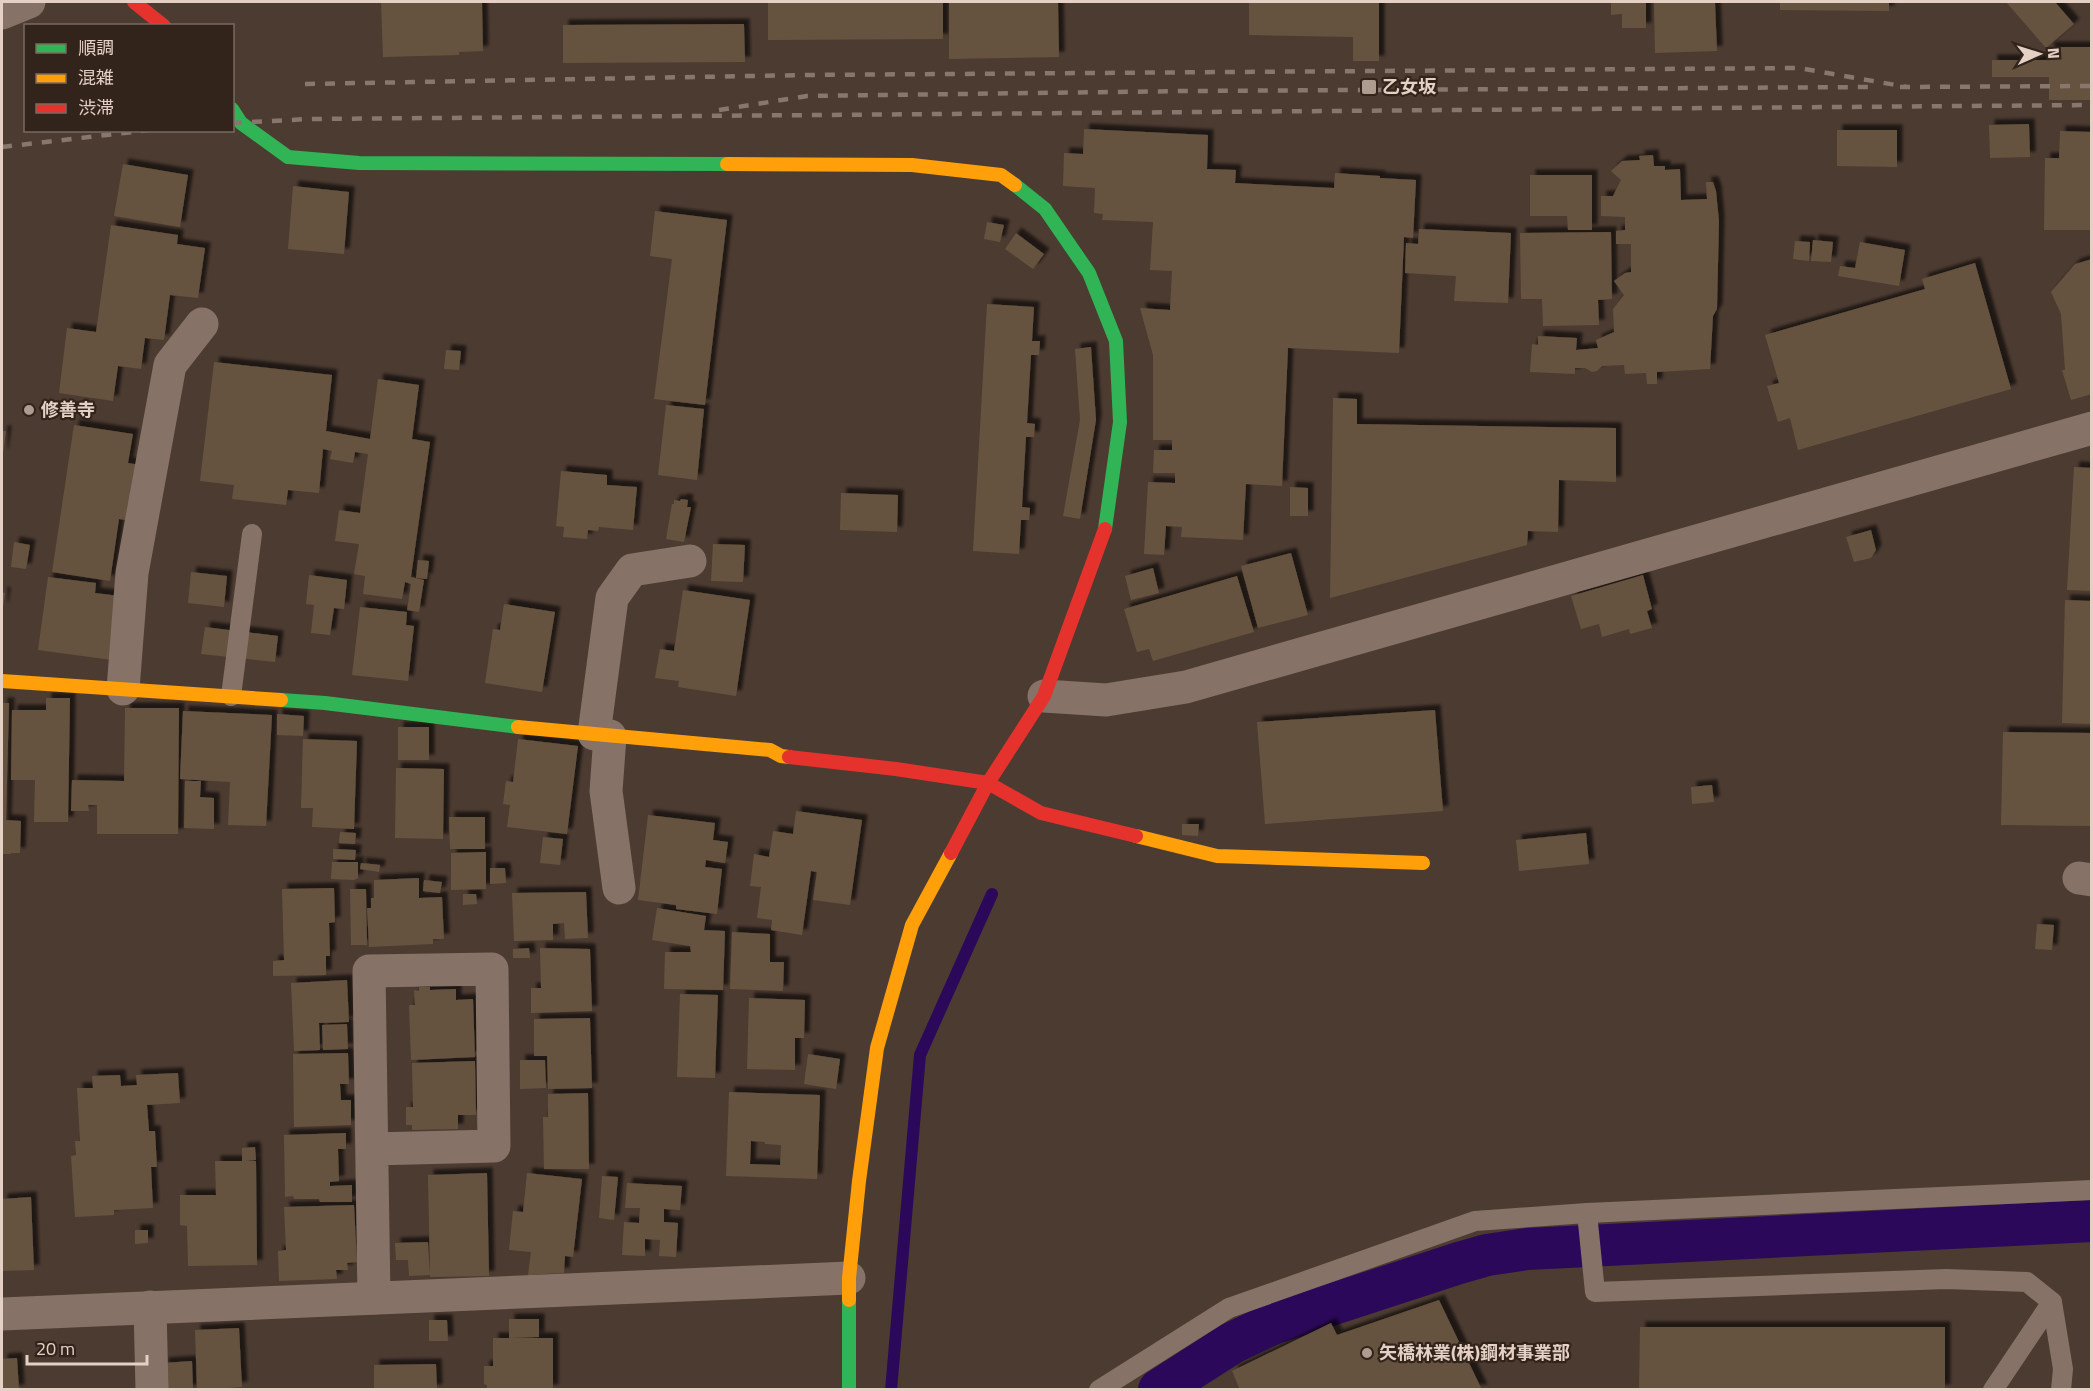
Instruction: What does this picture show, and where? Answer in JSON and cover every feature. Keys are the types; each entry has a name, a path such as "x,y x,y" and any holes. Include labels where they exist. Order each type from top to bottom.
{"street":[{"path":"2,13 28,2"},
{"path":"134,2 162,24"},
{"path":"234,112 241,123 288,157 359,163 912,165 1001,175 1045,210 1089,273 1116,340 1120,422 1105,529 1044,696 988,783 912,925 877,1048 849,1278 849,1389"},
{"path":"123,689 132,573 170,365 202,324"},
{"path":"1044,696 1106,700 1186,687 2091,428"},
{"path":"619,888 606,791 602,735 612,598 632,570 690,561"},
{"path":"2,681 325,703 548,731 770,750 781,756 988,783 1041,813 1217,856 1423,863"},
{"path":"372,1149 494,1146 492,969 369,971 374,1298"},
{"path":"2,1314 849,1278"},
{"path":"150,1307 152,1389"}],"lane":[{"path":"231,696 252,534"},
{"path":"1099,1389 1229,1308 1475,1221 1587,1213 2091,1190"},
{"path":"1587,1213 1595,1292 1946,1278 2027,1282 2052,1302 2063,1369 2061,1389"},
{"path":"1993,1389 2052,1302"}],"building":[{"path":"381,2 482,2 483,51 459,52 459,55 383,57"},
{"path":"768,2 943,2 943,39 768,40"},
{"path":"949,2 1058,2 1059,57 949,59"},
{"path":"1249,2 1379,2 1379,61 1353,61 1353,37 1249,35"},
{"path":"1611,2 1646,2 1646,28 1622,28 1622,14 1611,15"},
{"path":"1654,2 1715,2 1717,51 1655,53"},
{"path":"1780,2 1889,2 1889,11 1780,10"},
{"path":"2006,2 2055,2 2074,24 2046,48"},
{"path":"744,24 745,62 563,63 563,25"},
{"path":"2049,47 2092,47 2092,100 2049,100 2049,77 1992,77 1992,60 2049,60"},
{"path":"2029,124 2030,157 1990,158 1989,125"},
{"path":"1084,129 1208,135 1207,169 1236,170 1235,183 1334,188 1335,173 1416,180 1413,238 1404,237 1399,353 1288,348 1282,486 1246,484 1243,540 1181,537 1182,527 1166,526 1164,555 1144,554 1148,482 1175,483 1175,473 1153,473 1154,450 1172,450 1172,440 1153,440 1153,355 1140,308 1170,310 1172,271 1150,270 1153,222 1102,220 1103,214 1094,213 1095,188 1063,186 1064,153 1083,154"},
{"path":"1837,130 1897,130 1897,167 1837,166"},
{"path":"2060,131 2092,132 2092,230 2044,230 2045,158 2059,158"},
{"path":"1653,155 1654,166 1665,166 1665,170 1680,169 1681,200 1707,199 1706,182 1713,182 1716,191 1719,221 1717,309 1713,316 1710,369 1657,372 1657,384 1647,384 1646,373 1625,374 1624,365 1602,366 1592,372 1585,368 1575,368 1575,374 1530,372 1532,344 1538,345 1538,336 1577,338 1576,350 1598,348 1596,340 1614,332 1613,309 1624,295 1614,281 1625,273 1631,272 1631,244 1616,244 1616,231 1625,230 1625,217 1601,216 1601,196 1613,196 1621,180 1611,171 1622,161 1640,160 1639,156"},
{"path":"123,164 188,175 180,227 114,216"},
{"path":"1530,175 1592,175 1592,230 1568,230 1567,216 1530,216"},
{"path":"293,186 349,192 344,254 288,249"},
{"path":"655,211 727,220 705,405 654,399 672,259 650,256"},
{"path":"987,222 1004,225 1000,242 984,239"},
{"path":"111,225 178,235 177,244 205,248 198,298 170,295 164,340 145,338 141,369 118,366 113,401 59,393 67,328 96,332"},
{"path":"1419,229 1511,233 1508,303 1454,301 1456,276 1405,273 1406,243 1418,244"},
{"path":"1611,232 1612,299 1598,300 1599,325 1543,326 1542,299 1521,299 1520,233"},
{"path":"1016,233 1044,254 1033,269 1005,249"},
{"path":"1813,240 1833,242 1831,262 1811,261"},
{"path":"1795,241 1810,242 1809,261 1793,259"},
{"path":"1860,242 1905,250 1899,286 1838,276 1840,266 1855,268"},
{"path":"2092,259 2092,394 2071,400 2062,370 2065,370 2061,314 2051,292 2075,264"},
{"path":"1975,263 2011,389 1798,450 1790,418 1778,422 1767,386 1779,383 1765,335 1925,289 1922,279"},
{"path":"987,304 1034,307 1032,341 1040,341 1039,355 1031,355 1027,423 1035,424 1034,437 1026,437 1022,507 1030,508 1029,520 1021,520 1019,554 973,551"},
{"path":"1091,347 1096,420 1080,519 1063,516 1080,420 1075,349"},
{"path":"446,350 461,351 459,370 444,369"},
{"path":"214,362 332,375 326,431 370,439 378,379 419,385 412,439 430,442 411,577 424,580 419,612 407,610 411,584 405,582 402,599 363,594 365,576 354,574 359,544 335,541 339,510 360,513 368,454 355,452 353,463 330,459 332,451 323,449 319,493 288,490 286,505 232,499 234,485 200,481"},
{"path":"1333,398 1357,399 1357,424 1616,428 1616,482 1559,480 1558,532 1528,531 1527,545 1330,598"},
{"path":"666,405 704,409 697,480 658,475"},
{"path":"74,425 133,434 128,463 141,465 133,521 119,519 110,581 52,572"},
{"path":"2,431 6,431 3,454 2,454"},
{"path":"2074,467 2092,468 2092,591 2067,590"},
{"path":"561,471 607,475 607,485 637,487 633,530 599,527 598,531 588,530 587,539 563,537 564,527 556,526"},
{"path":"1290,487 1308,488 1308,516 1290,516"},
{"path":"841,493 898,495 897,532 840,530"},
{"path":"681,499 688,500 687,507 691,507 684,542 666,539 672,504 674,500 680,501"},
{"path":"1871,530 1876,550 1871,558 1854,562 1846,537"},
{"path":"14,542 30,545 26,569 11,567"},
{"path":"713,544 745,545 743,582 711,581"},
{"path":"1291,553 1308,615 1258,628 1241,566"},
{"path":"418,560 429,561 427,579 416,578"},
{"path":"1153,568 1159,593 1131,600 1125,576"},
{"path":"191,572 227,576 224,607 188,603"},
{"path":"309,575 347,580 344,609 334,608 330,635 311,633 314,605 306,604"},
{"path":"1643,575 1652,609 1647,611 1652,628 1630,634 1629,629 1602,637 1599,624 1581,629 1571,596"},
{"path":"1237,576 1254,632 1153,661 1149,649 1137,652 1124,609"},
{"path":"48,577 96,583 95,593 120,596 112,660 38,650"},
{"path":"683,590 750,600 736,696 678,687 679,681 655,678 660,649 674,651"},
{"path":"2,592 5,593 3,608 2,607"},
{"path":"2065,600 2092,601 2092,724 2062,723"},
{"path":"504,604 555,612 542,692 485,683 493,629 500,630"},
{"path":"360,607 407,612 406,625 414,626 408,681 352,675"},
{"path":"205,627 278,636 275,662 201,654"},
{"path":"46,698 70,698 68,822 34,822 35,780 11,780 12,710 46,710"},
{"path":"2,703 9,703 6,820 21,821 20,853 11,854 2,854"},
{"path":"125,708 179,708 178,834 97,834 97,805 88,805 89,811 71,811 72,780 124,781"},
{"path":"1435,710 1443,811 1265,824 1257,722"},
{"path":"183,711 272,715 266,826 228,825 230,782 180,779"},
{"path":"277,714 304,716 303,736 277,735"},
{"path":"398,727 429,727 429,760 398,760"},
{"path":"2003,732 2092,733 2092,826 2001,825"},
{"path":"303,739 357,741 354,829 312,827 313,808 301,808"},
{"path":"518,739 578,746 567,834 507,827 510,805 503,804 506,781 513,782"},
{"path":"396,768 444,769 443,839 395,838"},
{"path":"185,781 201,781 200,797 214,798 214,829 184,828"},
{"path":"1712,785 1714,802 1692,804 1691,787"},
{"path":"796,811 862,820 850,905 813,900 817,872 811,871 802,935 771,930 772,920 757,918 761,887 750,886 754,854 769,857 773,831 793,834"},
{"path":"648,815 715,823 713,840 728,842 725,863 706,860 705,867 722,869 717,914 676,909 676,905 638,900"},
{"path":"449,817 485,817 485,849 450,849"},
{"path":"1182,824 1199,824 1198,836 1182,835"},
{"path":"340,832 356,833 355,844 339,843"},
{"path":"1586,833 1589,864 1519,871 1516,840"},
{"path":"543,837 563,839 560,865 540,863"},
{"path":"333,849 356,850 355,860 333,859"},
{"path":"486,852 486,889 451,890 451,853"},
{"path":"332,862 358,862 358,878 354,880 331,879"},
{"path":"361,863 380,865 379,872 360,869"},
{"path":"490,868 505,868 506,883 490,884"},
{"path":"419,878 419,898 442,897 444,939 433,939 433,944 369,947 367,908 371,908 371,898 374,898 374,880"},
{"path":"424,880 442,882 440,893 423,891"},
{"path":"334,888 335,922 329,923 330,956 326,956 326,975 273,976 273,961 284,960 282,889"},
{"path":"350,889 366,889 367,945 351,945"},
{"path":"586,892 588,938 565,939 564,923 553,924 553,940 514,941 512,893"},
{"path":"463,894 476,894 477,904 463,905"},
{"path":"657,908 706,916 704,930 725,931 723,990 664,989 665,952 691,952 690,946 652,940"},
{"path":"2037,924 2054,925 2052,950 2035,949"},
{"path":"732,932 770,934 770,962 784,962 783,991 730,989"},
{"path":"529,948 530,958 513,958 513,949"},
{"path":"540,948 590,949 592,1011 531,1013 531,988 541,988"},
{"path":"347,980 349,1022 319,1023 320,1050 294,1051 291,983"},
{"path":"419,987 430,987 430,990 456,989 456,1000 473,999 475,1057 411,1060 409,1005 415,1005 414,990 419,991"},
{"path":"680,994 718,995 715,1078 677,1077"},
{"path":"749,998 805,1000 804,1038 795,1038 795,1070 747,1069"},
{"path":"590,1018 592,1088 548,1089 547,1056 534,1056 534,1019"},
{"path":"347,1024 348,1049 323,1050 322,1025"},
{"path":"348,1053 349,1084 340,1084 341,1100 351,1100 351,1125 294,1127 293,1054"},
{"path":"808,1054 840,1059 836,1089 804,1084"},
{"path":"520,1060 545,1060 546,1088 520,1089"},
{"path":"475,1061 476,1115 458,1115 458,1129 412,1130 412,1125 406,1125 406,1107 413,1107 412,1063"},
{"path":"178,1073 180,1103 147,1105 149,1131 155,1131 157,1167 151,1167 153,1208 114,1210 114,1215 75,1217 71,1156 76,1155 75,1141 80,1141 77,1088 93,1088 92,1076 120,1075 121,1086 137,1085 136,1075"},
{"path":"729,1092 820,1095 817,1179 726,1176","holes":["751,1141 765,1142 765,1144 781,1145 780,1165 750,1164"]},
{"path":"588,1093 589,1169 544,1169 543,1117 548,1117 548,1094"},
{"path":"346,1133 346,1149 338,1149 339,1181 330,1182 330,1186 352,1185 352,1202 320,1202 319,1199 285,1197 284,1135"},
{"path":"255,1147 256,1160 245,1160 256,1161 257,1265 188,1266 187,1226 180,1225 180,1195 216,1195 215,1161 242,1161 242,1148"},
{"path":"487,1173 489,1276 430,1277 428,1175"},
{"path":"527,1173 582,1179 573,1257 565,1256 564,1273 528,1275 531,1252 509,1250 513,1211 523,1212"},
{"path":"602,1176 618,1177 614,1220 599,1218"},
{"path":"627,1183 682,1186 680,1210 664,1209 664,1222 678,1223 676,1257 659,1256 660,1240 645,1239 645,1256 622,1255 624,1222 639,1223 640,1208 625,1208"},
{"path":"31,1197 34,1270 2,1271 2,1199"},
{"path":"354,1205 357,1262 347,1263 348,1270 336,1270 337,1279 279,1281 278,1251 286,1250 284,1207"},
{"path":"135,1230 148,1230 148,1243 135,1244"},
{"path":"428,1242 430,1275 409,1276 408,1260 396,1260 395,1243"},
{"name":"矢橋林業(株)鋼材事業部","path":"1439,1300 1482,1390 1240,1390 1232,1371 1331,1323 1337,1335"},
{"path":"509,1319 539,1319 539,1337 509,1338"},
{"path":"429,1320 447,1320 448,1341 429,1341"},
{"path":"1640,1327 1945,1327 1945,1390 1639,1390"},
{"path":"239,1328 242,1387 197,1390 195,1330"},
{"path":"493,1338 553,1338 553,1390 487,1390 487,1385 484,1384 484,1366 493,1366"},
{"path":"17,1358 19,1390 2,1390 2,1359"},
{"path":"192,1361 193,1390 165,1390 163,1363"},
{"path":"436,1364 437,1390 374,1390 374,1365"}],"waterway":[{"path":"891,1390 920,1055 992,894"},
{"path":"1159,1390 1232,1343 1272,1324 1487,1255 1527,1249 2092,1221"}],"railway":[{"path":"305,84 806,75 1799,68 1907,87"},
{"path":"1900,87 2092,86"},
{"path":"719,110 807,96 1873,87"},
{"path":"234,123 309,119 2092,105"},
{"path":"2,147 133,132"}],"traffic: fast":[{"path":"234,112 241,123 288,157 359,163 727,164"},
{"path":"1015,185 1045,209 1089,273 1116,341 1120,422 1105,529"},
{"path":"281,700 325,703 518,727"},
{"path":"849,1300 849,1390"}],"traffic: slow":[{"path":"727,164 912,165 1001,175 1015,185"},
{"path":"2,681 281,700"},
{"path":"518,727 770,750 781,756 789,757"},
{"path":"1136,836 1217,856 1423,863"},
{"path":"849,1300 849,1278 859,1181 877,1048 912,925 951,853"}],"traffic: jam":[{"path":"134,2 162,24"},
{"path":"951,853 988,783 1044,696 1105,529"},
{"path":"789,757 896,769 988,783 1041,813 1136,836"}],"place":[{"name":"乙女坂","path":"1369,87"},
{"name":"修善寺","path":"29,410"},
{"name":"矢橋林業(株)鋼材事業部","path":"1367,1353"}]}
